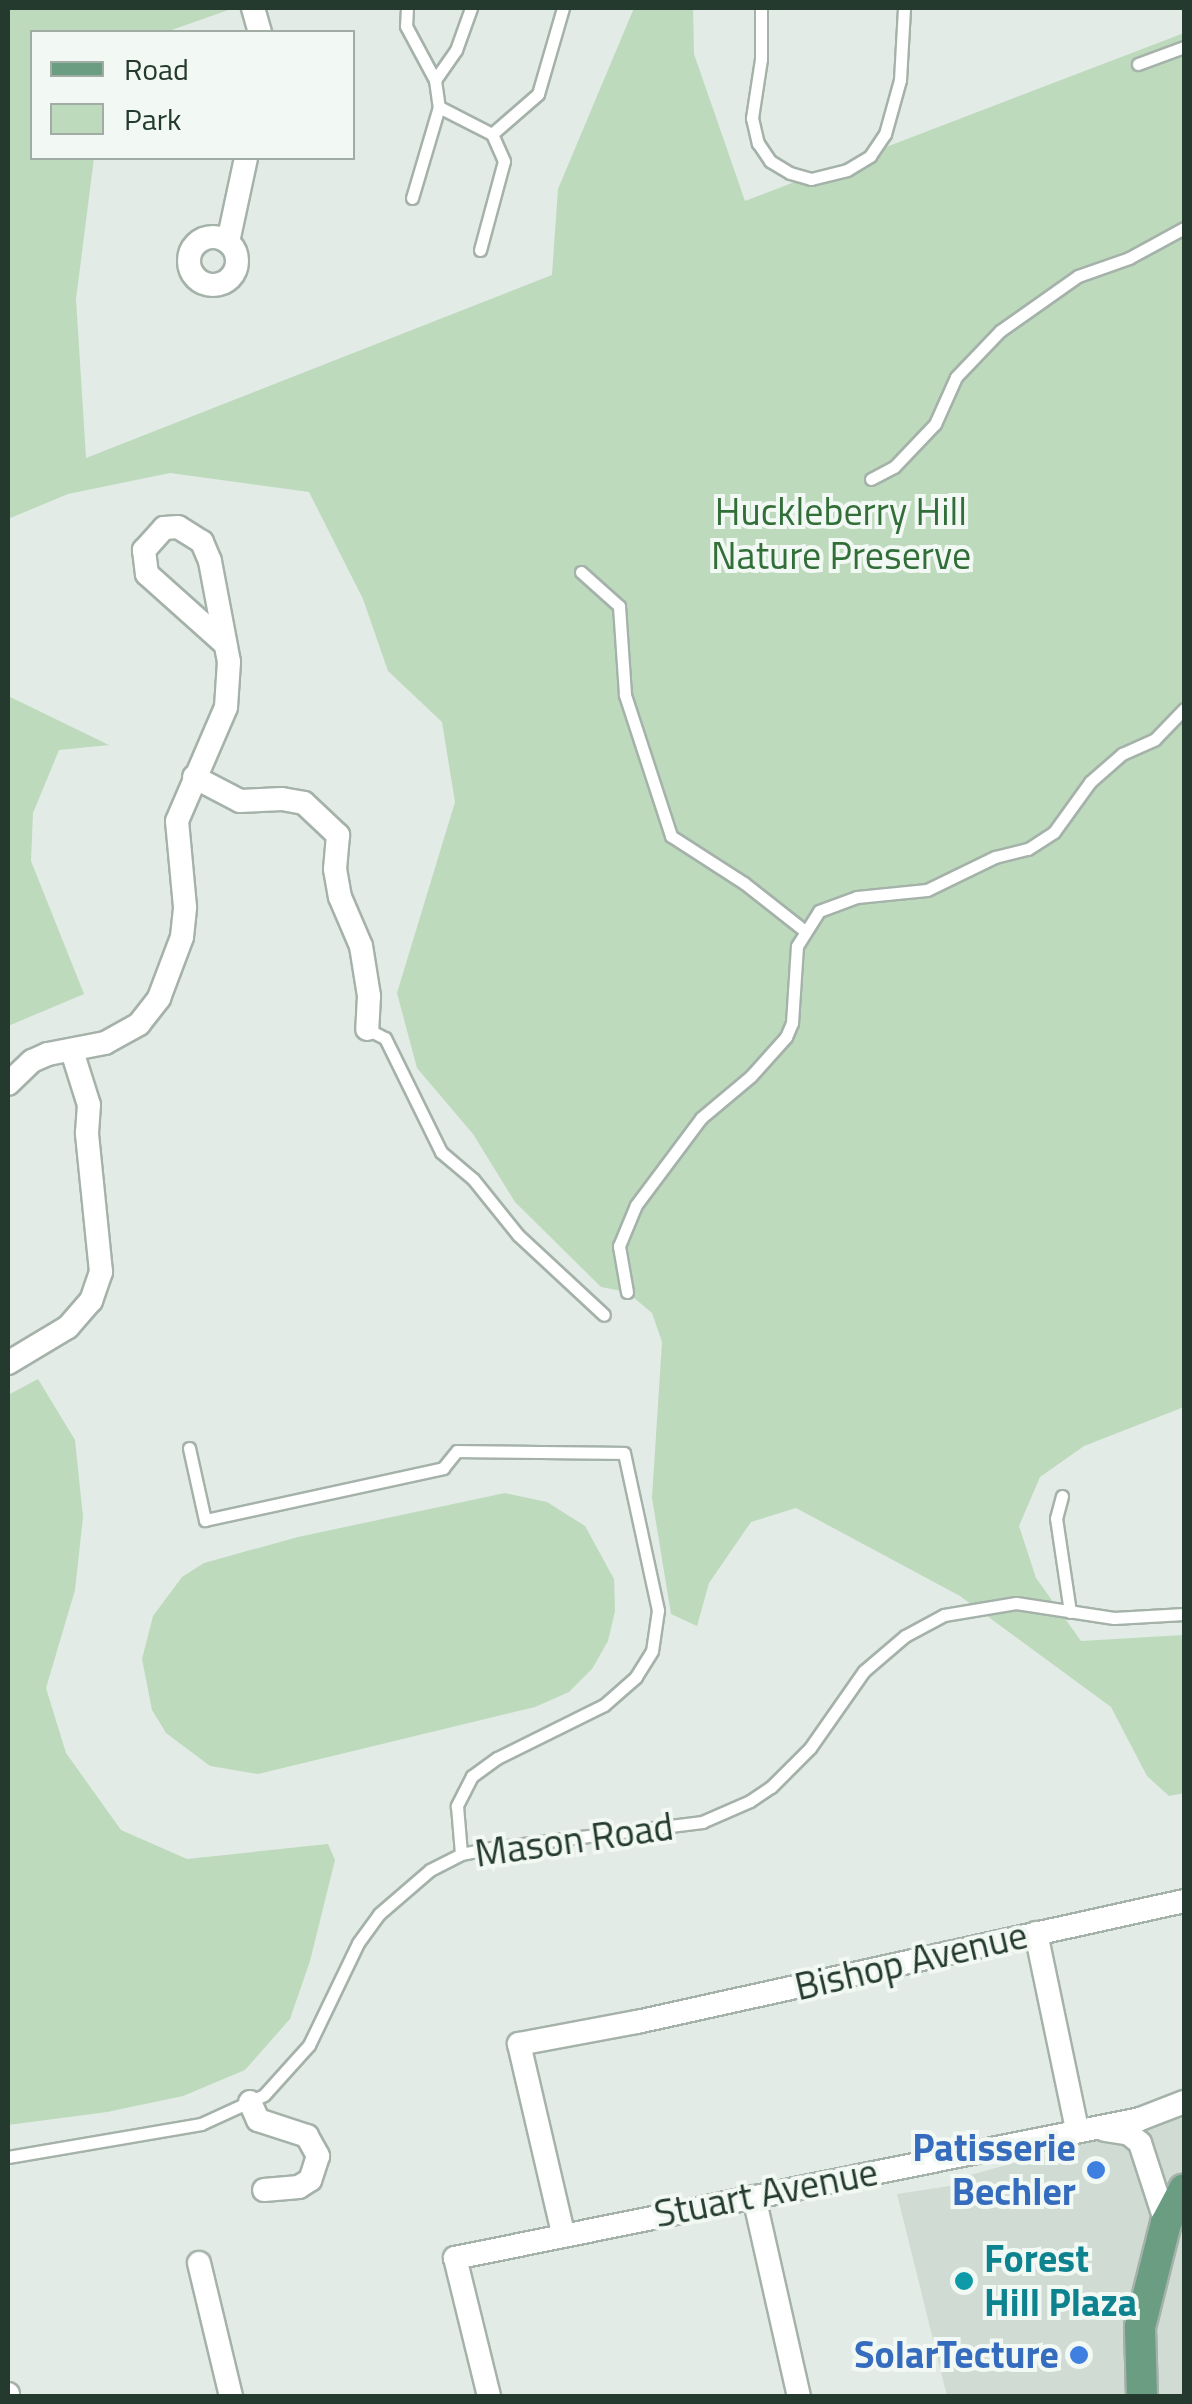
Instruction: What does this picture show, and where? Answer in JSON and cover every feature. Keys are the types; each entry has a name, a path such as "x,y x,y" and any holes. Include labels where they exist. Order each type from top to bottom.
{"main road":[{"path":"1142,2396 1140,2327 1166,2223 1184,2189"}],"street":[{"path":"228,242 246,160"},
{"path":"8,1084 32,1061 126,1033 150,1014 185,922 177,821 226,707 229,662 210,561 202,542 178,526 164,528 144,550 147,574 223,642"},
{"path":"194,777 240,800 282,798 304,803 338,835 334,869 361,946 368,996 367,1029"},
{"path":"8,1364 68,1327 91,1300 101,1272 87,1132 89,1105 72,1051"},
{"name":"Bishop Avenue","path":"563,2233 519,2044 637,2022 1184,1902"},
{"path":"1036,1933 1077,2129"},
{"path":"250,2102 258,2120 306,2136 318,2156 310,2180 299,2188 264,2190"},
{"name":"Stuart Avenue","path":"488,2396 455,2258 1077,2129 1140,2120 1184,2102"},
{"name":"Stuart Avenue","path":"1077,2129 1115,2131 1140,2142 1166,2223"},
{"path":"754,2197 799,2396"},
{"path":"199,2263 231,2396"}],"lane":[{"path":"408,8 406,26 435,80 439,107 412,198"},
{"path":"435,80 456,50 471,8"},
{"path":"492,134 538,94 563,8"},
{"path":"761,8 761,59 752,118 758,143 770,161 811,179 846,170 870,156 884,134 900,80 904,8"},
{"path":"1138,64 1184,46"},
{"path":"439,107 492,134 504,162 480,250"},
{"path":"872,479 894,467 936,424 956,377 1000,332 1078,276 1129,258 1184,228"},
{"path":"581,572 618,606 624,695 672,836 744,882 804,932"},
{"path":"627,1292 619,1246 636,1206 701,1118 751,1076 786,1037 792,1022 797,946 819,911 857,897 927,890 995,857 1028,850 1054,832 1101,772 1122,754 1156,739 1184,709"},
{"path":"367,1029 385,1038 441,1152 473,1179 518,1235 604,1316"},
{"path":"188,1448 205,1520 444,1468 457,1451 624,1453 658,1610 652,1651 622,1692 604,1706 496,1758 472,1776 457,1806 461,1854"},
{"path":"1062,1496 1056,1518 1070,1612"},
{"name":"Mason Road","path":"8,2157 201,2124 250,2102 281,2079 309,2046 358,1944 379,1914 430,1870 461,1854 685,1825 720,1816 750,1801 789,1772 864,1671 924,1624 990,1604 1016,1603 1138,1619 1184,1614"}],"shaded area":[{"path":"1184,2116 1184,2396 947,2396 897,2194 956,2185 956,2179"}],"green space":[{"name":"Huckleberry Hill Nature Preserve","path":"8,8 234,8 172,30 30,30 30,160 94,160 76,299 86,458 552,275 558,189 634,8 693,8 694,54 745,201 1184,33 1184,1407 1084,1446 1040,1477 1019,1526 1036,1578 1081,1641 1184,1635 1184,1793 1169,1796 1147,1776 1111,1707 960,1596 796,1508 751,1522 709,1583 697,1626 671,1614 652,1498 662,1342 652,1313 627,1292 601,1287 515,1202 473,1134 417,1068 397,993 455,802 442,722 388,671 363,599 309,492 170,473 68,494 8,519"},
{"path":"8,696 109,745 59,750 33,813 31,861 84,994 8,1026"},
{"path":"38,1379 75,1440 83,1517 75,1590 46,1688 66,1753 121,1830 187,1859 328,1844 335,1860 310,1961 290,2019 245,2070 183,2096 107,2112 8,2125 8,1395"},
{"path":"505,1493 547,1502 585,1526 614,1579 615,1611 608,1641 592,1669 569,1692 535,1707 258,1774 210,1766 166,1733 152,1710 142,1659 153,1616 182,1577 204,1563 298,1537"}],"place":[{"name":"Patisserie Bechler","path":"1096,2170"},
{"name":"Forest Hill Plaza","path":"964,2281"},
{"name":"SolarTecture","path":"1079,2355"}]}
